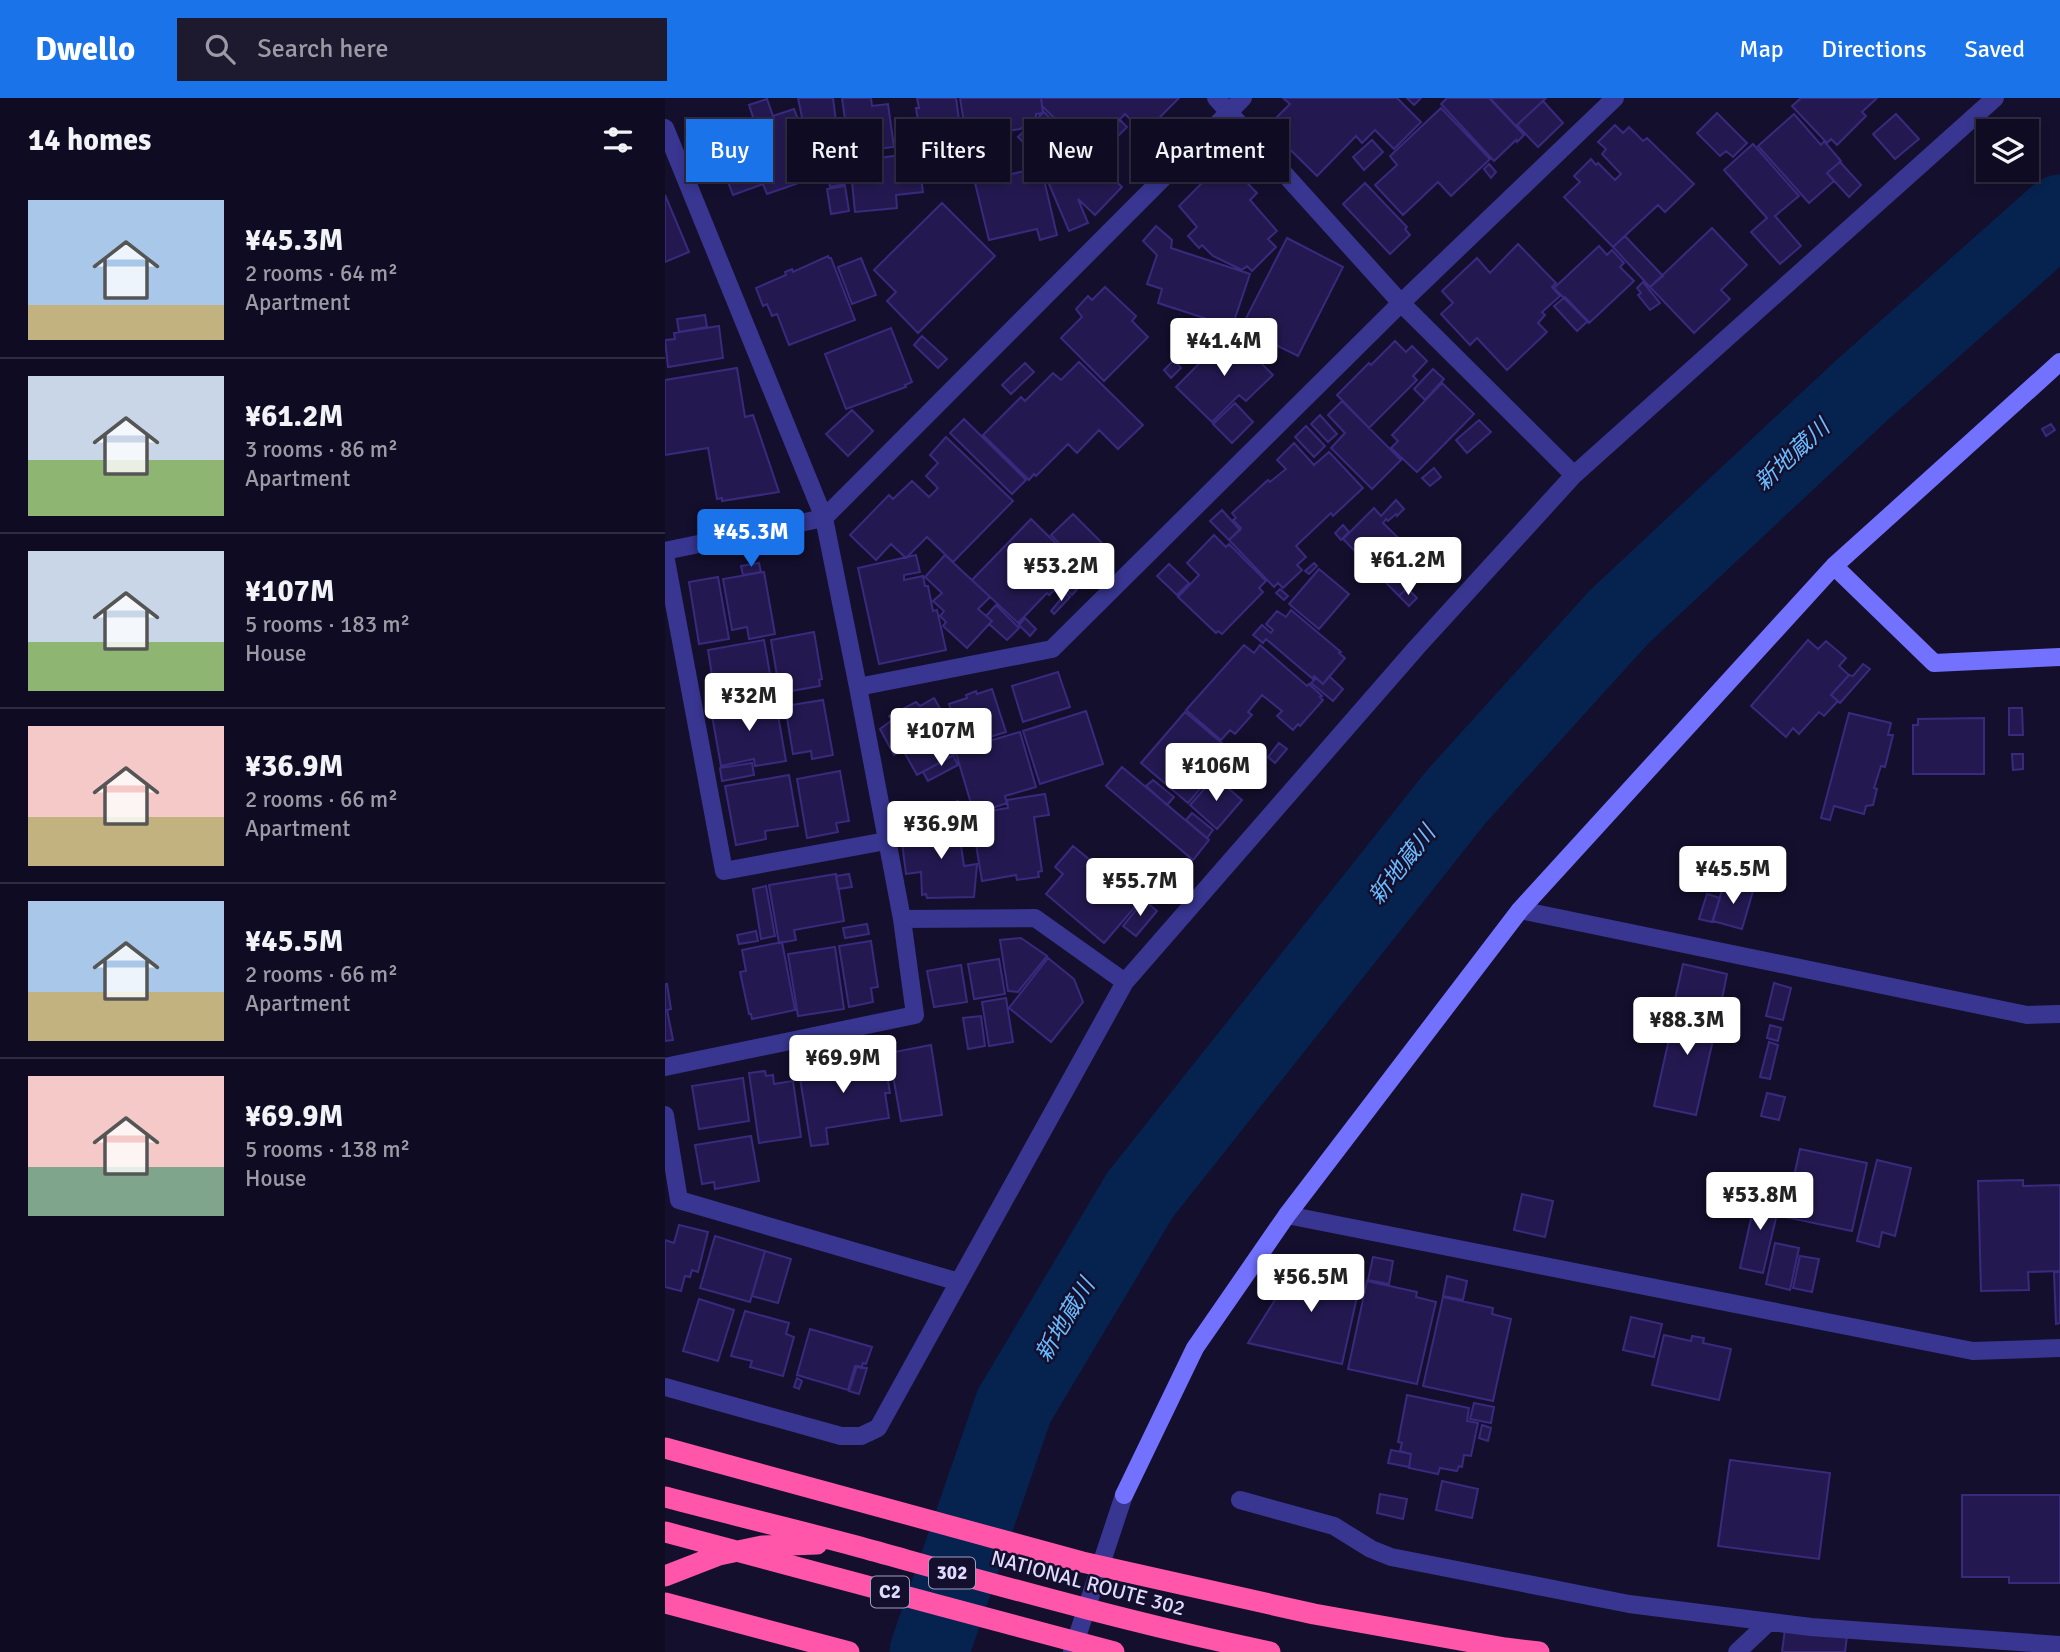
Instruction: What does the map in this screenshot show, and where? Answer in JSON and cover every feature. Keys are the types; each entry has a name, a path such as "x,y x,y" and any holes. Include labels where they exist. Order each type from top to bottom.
{"highway":[{"path":"665,1448 1082,1562 1314,1614 1539,1652"},
{"name":"NATIONAL ROUTE 302","path":"667,1495 1087,1610 1270,1652"},
{"name":"C2","path":"665,1532 1114,1652"},
{"name":"NATIONAL ROUTE 302","path":"665,1576 719,1555 762,1546 854,1546"},
{"path":"665,1603 849,1652"}],"street":[{"path":"1216,98 1401,303 1574,475"},
{"path":"886,841 724,871 665,553 824,517 1243,98"},
{"path":"858,687 1052,649 1401,303 1615,98"},
{"path":"665,1387 841,1436 861,1436 878,1428 1125,982 1417,647 1574,475 1995,98"},
{"path":"665,128 824,517 902,919 915,1015 665,1067"},
{"path":"1072,1652 1124,1495 1195,1348 1287,1215 1520,910 1834,566 2060,362"},
{"path":"1834,566 1934,663 2060,657"},
{"path":"1520,910 2027,1015 2060,1014"},
{"path":"902,919 1035,918 1125,982"},
{"path":"665,1115 678,1200 959,1282"},
{"path":"1287,1215 1973,1351 2060,1348"},
{"path":"1240,1500 1334,1526 1371,1549 1391,1557 1629,1604 1811,1627 2060,1645"},
{"path":"1737,1652 1769,1622"}],"building":[{"path":"798,98 833,98 836,119 802,119"},
{"path":"842,98 871,98 872,106 888,104 894,147 882,148 882,119 845,119"},
{"path":"917,98 956,98 959,119 918,119 916,108 919,108"},
{"path":"960,98 1041,98 1043,113 1036,114 1033,119 1024,119 1024,126 1020,129 1010,131 1010,119 963,119"},
{"path":"1041,98 1179,98 1158,119 1131,120 1125,114 1117,122 1117,119 1055,119 1042,106"},
{"path":"1283,98 1397,98 1421,122 1394,149 1375,130 1362,143 1356,136 1317,176 1289,149 1289,119 1275,119 1290,104"},
{"path":"1407,98 1421,98 1414,105"},
{"path":"1447,98 1489,98 1524,135 1494,161 1441,104"},
{"path":"1490,98 1546,98 1516,126"},
{"path":"1801,98 1877,98 1862,112 1866,116 1837,145 1831,139 1827,143 1792,106"},
{"path":"767,99 773,116 794,109 798,119 787,119 787,182 799,183 767,194 763,184 733,195 728,182 773,182 773,119 754,119 749,105"},
{"path":"1543,101 1563,123 1538,147 1517,125"},
{"path":"1441,108 1490,159 1451,196 1438,182 1403,215 1375,185 1397,165 1390,156"},
{"path":"1044,112 1051,119 1037,119"},
{"path":"1717,113 1747,143 1733,157 1726,151 1720,156 1697,133"},
{"path":"1794,114 1821,145 1824,141 1841,161 1827,173 1834,181 1809,203 1758,146"},
{"path":"1896,114 1919,139 1895,159 1873,134"},
{"path":"1120,120 1127,127 1117,137 1117,123"},
{"path":"1615,125 1623,133 1629,127 1643,141 1647,138 1694,184 1665,212 1658,205 1613,247 1564,197 1580,182 1574,176 1591,159 1615,180 1621,174 1602,154 1606,149 1598,142"},
{"path":"1024,131 1024,143 1018,137"},
{"path":"1372,140 1383,152 1364,170 1353,157"},
{"path":"1753,144 1799,196 1775,216 1801,246 1780,264 1751,232 1767,218 1724,170"},
{"path":"896,156 896,182 922,182 923,192 896,195 897,208 855,212 852,182 882,182 882,158"},
{"path":"1840,162 1861,185 1849,197 1827,173"},
{"path":"1489,164 1496,172 1491,178 1484,169"},
{"path":"1024,171 1024,182 1045,182 1057,235 1040,240 1037,229 989,240 975,183 1010,182 1010,175"},
{"path":"829,182 845,182 845,184 830,187"},
{"path":"1117,182 1122,187 1095,215 1078,199 1088,223 1069,231 1049,184"},
{"path":"1203,182 1246,182 1257,193 1250,200 1277,231 1268,239 1276,247 1252,271 1247,266 1242,270 1213,256 1202,245 1199,248 1188,236 1197,227 1179,206"},
{"path":"1365,183 1407,227 1405,229 1410,235 1390,254 1343,204"},
{"path":"845,186 849,211 831,214 827,189"},
{"path":"665,195 689,252 665,262"},
{"path":"942,203 995,256 918,333 887,301 896,292 874,270"},
{"path":"1156,226 1172,240 1171,248 1250,274 1232,327 1158,303 1162,289 1147,284 1157,255 1143,241"},
{"path":"1712,228 1747,265 1721,290 1730,299 1694,333 1650,287"},
{"path":"1625,236 1663,276 1650,287 1613,247"},
{"path":"1287,238 1343,267 1298,356 1241,328"},
{"path":"1518,244 1556,283 1552,287 1560,296 1542,312 1545,315 1538,323 1547,332 1507,370 1477,338 1470,345 1441,314 1453,303 1442,291 1477,258 1490,273"},
{"path":"1599,246 1607,255 1612,250 1624,263 1620,267 1634,281 1589,323 1554,288"},
{"path":"828,256 855,320 789,345 777,314 772,316 767,304 763,306 756,288 786,275 785,272 792,269 793,272"},
{"path":"861,258 876,295 852,304 838,267"},
{"path":"1643,282 1660,303 1650,310 1638,295 1641,293 1637,288"},
{"path":"1105,287 1136,316 1132,321 1148,337 1104,381 1061,338 1082,317 1076,309 1088,296 1092,300"},
{"path":"1565,297 1588,321 1577,331 1554,306"},
{"path":"705,315 707,327 679,332 677,319"},
{"path":"719,326 723,358 668,367 665,340 675,339 674,333"},
{"path":"891,328 912,382 905,385 906,387 846,409 825,354"},
{"path":"1230,332 1273,375 1246,401 1239,395 1212,422 1176,387"},
{"path":"922,336 947,359 938,368 914,345"},
{"path":"1395,341 1406,352 1412,346 1427,361 1413,376 1417,380 1369,428 1337,395"},
{"path":"1174,360 1181,368 1171,378 1164,370"},
{"path":"1079,362 1143,425 1118,449 1099,430 1077,453 1068,444 1029,480 983,435 1021,397 1025,401 1053,373 1061,380"},
{"path":"1025,363 1034,372 1011,394 1002,385"},
{"path":"737,368 745,417 753,415 779,492 722,501 722,498 717,499 708,448 665,455 665,380"},
{"path":"1433,369 1444,379 1425,400 1414,389"},
{"path":"1442,383 1474,414 1417,472 1391,448 1398,441 1392,435"},
{"path":"1342,401 1401,460 1372,489 1331,448 1345,433 1328,415"},
{"path":"1235,403 1253,422 1232,443 1213,424"},
{"path":"852,410 873,431 848,456 826,434"},
{"path":"1320,415 1337,434 1328,442 1311,424"},
{"path":"964,419 1026,480 1012,494 950,433"},
{"path":"1479,420 1491,432 1467,453 1456,440"},
{"path":"2051,424 2055,430 2046,436 2042,429"},
{"path":"1306,426 1325,446 1314,457 1295,437"},
{"path":"946,437 1013,501 953,562 927,537 906,558 891,544 876,560 850,535 889,495 893,499 912,481 929,497 938,488 926,476 938,463 930,455"},
{"path":"1294,443 1314,465 1329,452 1363,488 1296,546 1306,557 1297,565 1302,570 1283,588 1278,583 1274,587 1229,540 1241,528 1233,520 1236,518 1232,513 1268,480 1270,482 1286,469 1277,460"},
{"path":"1434,468 1441,477 1430,486 1422,478"},
{"path":"1396,500 1404,509 1383,523 1428,567 1399,596 1343,539 1374,508 1381,516"},
{"path":"1222,510 1240,530 1229,540 1210,521"},
{"path":"1073,514 1110,551 1088,573 1051,535"},
{"path":"1031,519 1075,562 1056,581 1060,585 1049,595 1047,593 1018,623 972,580"},
{"path":"1343,525 1349,532 1341,540 1335,533"},
{"path":"1214,535 1226,547 1229,544 1266,581 1259,588 1263,592 1222,634 1218,631 1216,633 1178,597 1199,575 1187,563"},
{"path":"916,555 920,572 904,575 904,580 923,576 933,611 937,610 946,650 879,664 858,568"},
{"path":"945,555 990,597 978,609 992,621 967,648 943,626 946,622 940,616 944,611 933,601 942,593 925,577"},
{"path":"759,563 761,572 743,575 741,566"},
{"path":"1074,563 1088,577 1072,595 1057,580"},
{"path":"1314,563 1317,566 1309,574 1305,571"},
{"path":"1169,564 1189,583 1177,595 1157,576"},
{"path":"1319,569 1349,594 1319,629 1289,604"},
{"path":"764,572 775,634 749,639 747,627 732,630 723,579"},
{"path":"718,577 729,639 699,644 689,582"},
{"path":"1407,588 1417,598 1409,606 1399,596"},
{"path":"1280,589 1288,596 1284,600 1276,593"},
{"path":"1066,593 1070,597 1054,614 1051,611"},
{"path":"996,605 1019,628 1007,640 989,624 992,621 986,616"},
{"path":"1291,610 1345,658 1323,684 1314,676 1313,679 1266,639 1263,643 1253,635 1262,625 1271,633 1273,630 1266,624 1277,611 1286,617"},
{"path":"1025,618 1036,629 1030,636 1019,625"},
{"path":"814,632 822,679 819,680 820,686 780,693 771,640"},
{"path":"764,640 773,691 716,701 708,650"},
{"path":"1808,640 1818,649 1826,641 1846,658 1839,666 1849,675 1831,695 1838,701 1824,716 1819,712 1799,734 1793,728 1786,737 1751,706"},
{"path":"1244,645 1254,653 1260,645 1322,696 1320,697 1323,700 1300,726 1298,724 1293,730 1277,716 1282,711 1262,695 1248,712 1252,715 1235,734 1230,730 1221,740 1186,710"},
{"path":"1863,664 1870,669 1840,703 1831,695"},
{"path":"1058,672 1070,707 1023,722 1012,686"},
{"path":"1329,676 1343,689 1333,701 1311,683 1316,678 1323,684"},
{"path":"992,689 1006,732 986,738 984,732 966,738 968,742 980,739 982,743 1020,732 1036,787 1005,796 1007,803 977,813 975,805 972,807 956,753 955,738 959,737 949,704 967,698 966,695 976,691 977,694"},
{"path":"775,698 786,761 755,766 754,759 721,766 711,710"},
{"path":"934,698 955,731 952,732 958,751 917,775 903,750 894,755 880,729 892,720 889,716 916,702 920,706"},
{"path":"823,700 833,755 812,759 811,751 793,754 785,706"},
{"path":"2009,708 2022,708 2023,735 2009,735"},
{"path":"1086,711 1103,764 1040,784 1023,731"},
{"path":"1185,712 1236,755 1223,771 1207,757 1194,773 1206,782 1188,803 1141,763"},
{"path":"1849,713 1891,723 1888,735 1893,735 1885,767 1881,766 1874,788 1877,789 1873,805 1866,806 1864,814 1834,806 1830,820 1821,818"},
{"path":"1984,718 1984,774 1913,774 1913,725 1918,725 1918,719"},
{"path":"1279,743 1287,749 1275,763 1268,757"},
{"path":"2012,754 2023,754 2023,769 2013,770"},
{"path":"953,755 958,765 928,781 923,772"},
{"path":"752,763 754,775 722,781 720,768"},
{"path":"1122,767 1209,840 1193,860 1106,786"},
{"path":"840,771 849,821 836,823 838,832 807,838 797,779"},
{"path":"789,775 798,826 765,831 766,839 736,845 725,786"},
{"path":"1215,777 1242,800 1217,829 1190,805"},
{"path":"1153,780 1174,797 1167,805 1146,786"},
{"path":"1045,794 1049,815 1034,817 1042,871 1038,872 1039,877 1017,880 1016,875 982,881 971,814 1008,808 1007,800"},
{"path":"958,801 962,812 960,817 932,828 926,813"},
{"path":"1192,813 1213,830 1207,838 1186,820"},
{"path":"969,818 971,837 960,839 964,866 977,864 974,897 927,898 926,894 922,895 921,872 906,874 901,834 954,827 954,821"},
{"path":"1073,846 1140,901 1104,943 1046,894 1063,874 1055,867"},
{"path":"836,874 844,921 794,930 796,940 779,943 769,885"},
{"path":"849,874 852,887 838,889 836,876"},
{"path":"1724,883 1753,891 1742,929 1713,921"},
{"path":"766,886 775,936 761,939 753,889"},
{"path":"1707,894 1720,898 1712,922 1699,919"},
{"path":"1144,900 1157,911 1136,936 1123,926"},
{"path":"867,924 869,934 845,938 843,928"},
{"path":"756,931 758,941 739,944 737,935"},
{"path":"1021,938 1047,956 1018,992 1008,991 1000,940"},
{"path":"871,941 878,987 871,988 873,1002 849,1007 839,946"},
{"path":"782,942 795,1010 752,1019 740,972 746,971 742,950"},
{"path":"835,947 844,1009 798,1016 788,954"},
{"path":"1048,958 1074,979 1083,1002 1051,1042 1009,1008"},
{"path":"999,959 1005,994 974,999 968,964"},
{"path":"1683,964 1727,974 1720,1009 1675,999"},
{"path":"961,965 967,1002 934,1007 927,971"},
{"path":"1774,983 1791,988 1783,1020 1766,1016"},
{"path":"665,984 671,1009 667,1010 673,1040 665,1041"},
{"path":"1006,998 1013,1042 989,1046 982,1002"},
{"path":"1678,999 1720,1009 1696,1115 1654,1106"},
{"path":"981,1016 985,1046 968,1049 963,1018"},
{"path":"1770,1025 1781,1028 1778,1041 1767,1038"},
{"path":"1769,1042 1778,1045 1770,1079 1760,1077"},
{"path":"931,1045 942,1115 901,1121 889,1053"},
{"path":"860,1052 860,1058 839,1061 839,1056"},
{"path":"884,1057 890,1093 885,1093 889,1118 826,1128 828,1144 811,1146 798,1066 836,1060 836,1065"},
{"path":"765,1071 766,1076 773,1075 774,1084 793,1081 801,1137 759,1143 749,1073"},
{"path":"743,1078 749,1121 699,1129 692,1086"},
{"path":"1767,1093 1785,1097 1779,1120 1761,1116"},
{"path":"751,1136 759,1181 715,1189 714,1182 702,1184 695,1145"},
{"path":"1800,1149 1867,1163 1852,1231 1785,1217"},
{"path":"1877,1160 1911,1168 1895,1236 1882,1232 1879,1247 1857,1241"},
{"path":"2023,1180 2023,1186 2060,1185 2060,1271 2028,1272 2029,1290 1981,1291 1978,1181"},
{"path":"1757,1192 1781,1197 1763,1273 1740,1268"},
{"path":"1522,1194 1553,1201 1545,1237 1514,1230"},
{"path":"679,1225 708,1232 698,1272 692,1270 690,1277 685,1276 681,1291 665,1287 665,1240 674,1243"},
{"path":"715,1236 765,1251 750,1302 700,1288"},
{"path":"1775,1243 1799,1248 1790,1290 1766,1284"},
{"path":"765,1251 791,1259 778,1303 752,1296"},
{"path":"1800,1256 1819,1259 1812,1292 1793,1288"},
{"path":"1373,1257 1393,1261 1389,1284 1368,1280"},
{"path":"1300,1260 1343,1269 1341,1275 1361,1279 1342,1364 1248,1343"},
{"path":"2054,1272 2060,1272 2060,1323 2056,1324"},
{"path":"1447,1276 1467,1281 1463,1300 1443,1296"},
{"path":"1367,1281 1417,1292 1416,1297 1436,1302 1417,1384 1348,1369"},
{"path":"1443,1297 1493,1308 1492,1314 1511,1319 1493,1401 1423,1386"},
{"path":"699,1299 734,1310 718,1361 683,1351"},
{"path":"745,1311 789,1323 786,1334 794,1337 783,1376 750,1367 752,1361 731,1356"},
{"path":"1631,1317 1662,1324 1654,1357 1623,1350"},
{"path":"810,1329 872,1347 866,1364 863,1363 861,1368 855,1366 848,1390 797,1375"},
{"path":"1664,1335 1691,1341 1692,1336 1704,1338 1703,1343 1731,1349 1719,1400 1652,1385"},
{"path":"857,1366 867,1368 859,1394 849,1391"},
{"path":"797,1378 802,1381 799,1389 794,1387"},
{"path":"1407,1395 1469,1408 1467,1421 1478,1423 1471,1456 1464,1455 1462,1467 1459,1466 1457,1471 1440,1468 1438,1474 1409,1468 1411,1454 1400,1451 1402,1443 1398,1442"},
{"path":"1474,1403 1494,1407 1491,1423 1470,1419"},
{"path":"1482,1425 1491,1428 1488,1441 1479,1438"},
{"path":"1391,1450 1411,1454 1409,1467 1388,1463"},
{"path":"1730,1460 1830,1473 1819,1559 1718,1546"},
{"path":"1442,1481 1478,1489 1472,1518 1436,1510"},
{"path":"1380,1494 1407,1499 1403,1519 1377,1513"},
{"path":"1962,1495 2060,1495 2060,1583 2009,1583 2009,1577 1962,1577"},
{"path":"1785,1629 1847,1636 1845,1652 1782,1652"}],"waterway":[{"name":"新地蔵川","path":"929,1652 1014,1406 1140,1195 1456,797 1619,617 1861,391 2060,214"}]}
